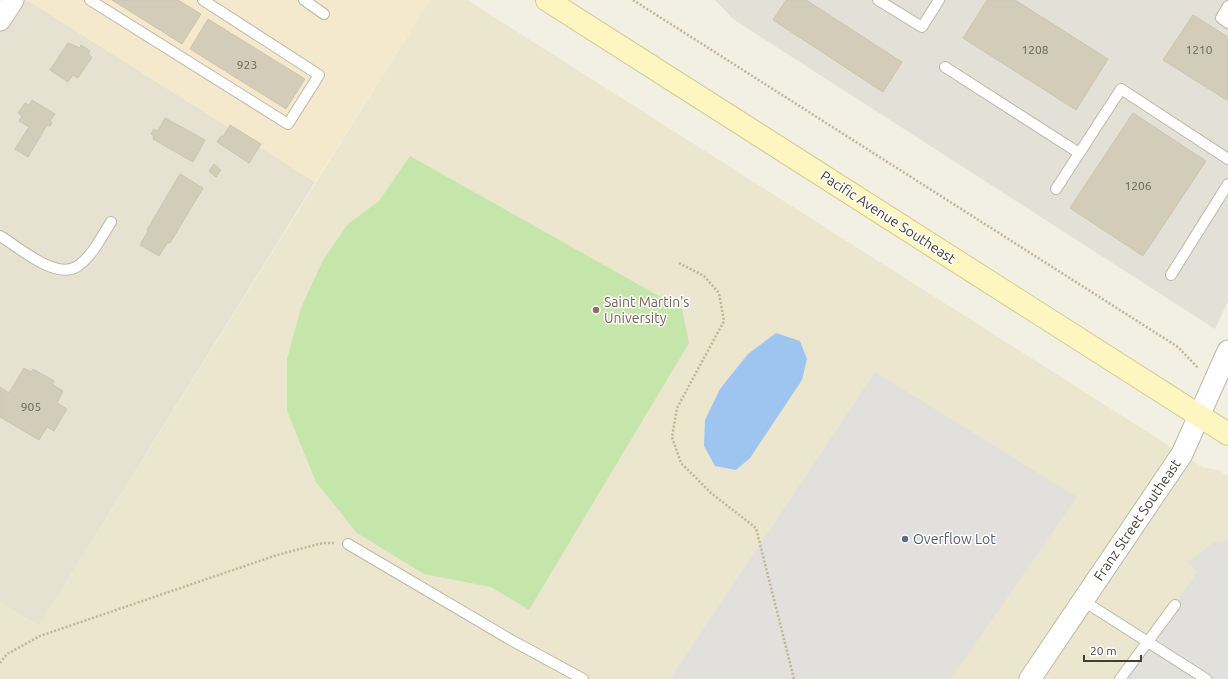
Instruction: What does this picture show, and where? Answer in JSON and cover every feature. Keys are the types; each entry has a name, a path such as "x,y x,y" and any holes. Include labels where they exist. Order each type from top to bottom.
{"main road":[{"name":"Pacific Avenue Southeast","path":"547,0 1228,434"}],"street":[{"path":"0,20 13,0"},
{"name":"Franz Street Southeast","path":"1030,679 1182,454 1200,417 1228,351"}],"lane":[{"path":"90,0 288,124 319,75 203,0"},
{"path":"304,0 324,14"},
{"path":"878,0 922,27 939,0"},
{"path":"1228,6 1221,18 1228,23"},
{"path":"945,67 1079,153"},
{"path":"1056,189 1121,89 1228,159"},
{"path":"1171,275 1228,184"},
{"path":"0,236 49,267 62,271 78,266 86,258 111,222"},
{"path":"348,544 511,640 583,679"},
{"path":"1082,600 1147,643 1206,679"},
{"path":"1120,679 1176,605"}],"path":[{"path":"633,0 1178,347 1199,368 1217,376"},
{"path":"680,263 704,276 719,293 724,321 677,408 672,437 681,464 711,493 756,528 794,679"},
{"path":"0,663 7,654 40,636 159,594 292,551 323,543 348,544"}],"shaded area":[{"path":"13,0 27,0 315,182 39,626 0,602 0,20"},
{"path":"27,0 430,0 315,182"},
{"name":"Saint Martin's University","path":"430,0 467,0 1204,468 1218,470 1228,476 1228,679 0,679 0,602 39,626"},
{"path":"715,0 1228,0 1228,301 1215,329 733,19"},
{"name":"Overflow Lot","path":"875,372 1077,497 951,679 670,679"},
{"path":"1228,541 1228,679 1120,679 1175,605 1197,572 1188,562 1213,543"}],"green space":[{"path":"410,156 682,309 689,343 529,610 491,587 424,574 357,533 316,482 287,411 287,359 301,308 323,260 348,224 379,201"}],"water":[{"path":"776,333 800,341 807,359 802,380 750,458 736,470 715,466 704,446 705,420 720,389 748,354"}],"building":[{"path":"112,0 178,0 201,14 182,44"},
{"path":"786,0 806,0 902,62 883,92 773,20"},
{"path":"987,0 1015,0 1108,59 1076,110 963,38"},
{"path":"1193,15 1228,37 1228,101 1163,60"},
{"path":"208,19 305,79 286,109 190,49"},
{"path":"68,43 80,48 81,45 90,51 88,54 92,57 78,78 73,75 68,82 50,70"},
{"path":"32,100 55,114 50,121 52,123 50,126 47,125 28,157 15,149 29,127 19,121 22,116 18,113 25,103 29,105"},
{"path":"1133,113 1206,161 1143,256 1070,208"},
{"path":"165,118 205,140 193,162 153,139 154,136 151,134 154,129 158,131"},
{"path":"230,125 261,144 249,163 217,142 221,136 223,137"},
{"path":"214,164 221,170 216,177 209,171"},
{"path":"180,174 203,188 170,243 168,242 159,256 140,245 148,231 147,230"},
{"path":"24,368 31,372 33,369 54,381 52,384 63,391 57,403 67,409 54,431 47,427 39,440 0,417 0,387 9,393"}],"place":[{"name":"Saint Martin's University","path":"596,310"},
{"name":"Overflow Lot","path":"905,539"}]}
